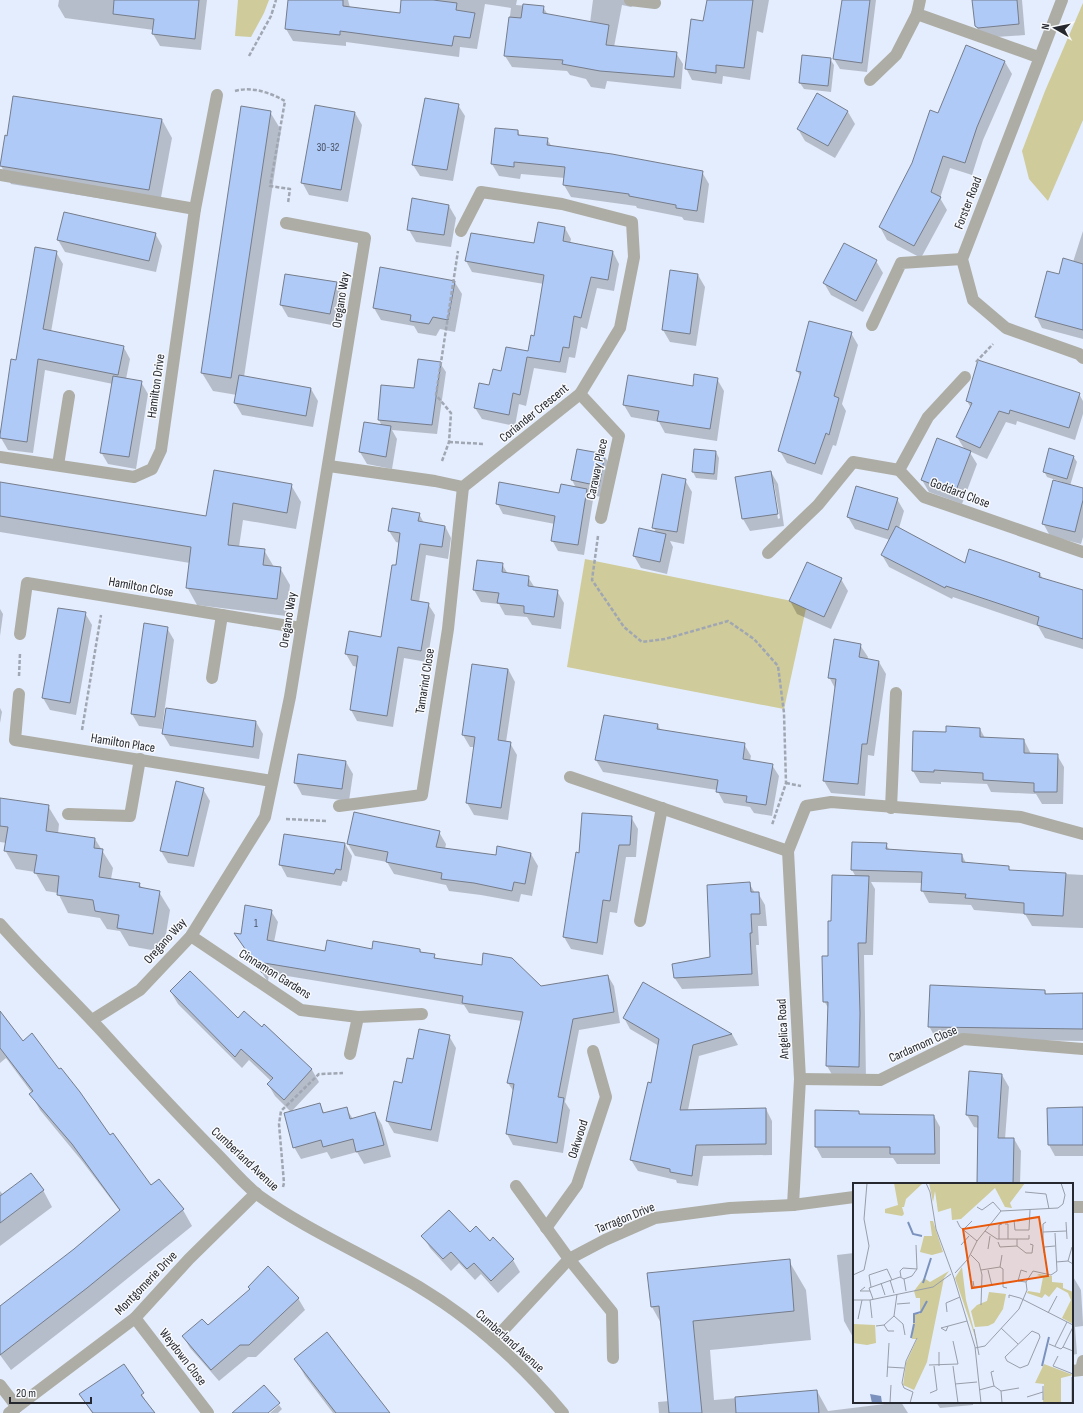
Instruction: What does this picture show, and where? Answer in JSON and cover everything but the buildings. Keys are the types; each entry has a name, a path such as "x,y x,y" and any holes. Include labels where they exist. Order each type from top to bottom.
{"street":[{"path":"630,0 656,4"},
{"path":"870,80 896,54 917,14 920,0"},
{"name":"Forster Road","path":"962,259 1038,57 1062,0"},
{"path":"917,14 1038,57"},
{"name":"Hamilton Drive","path":"0,457 134,477 152,469 161,450 194,209 217,95"},
{"path":"0,175 194,209"},
{"name":"Coriander Crescent","path":"461,230 481,192 562,204 632,222 634,257 620,328 580,394 463,487"},
{"name":"Oregano Way","path":"92,1020 140,990 191,936 265,818 290,697 329,466 365,238 286,223"},
{"path":"872,325 901,263 962,259 972,300 1006,328 1080,354 1083,358"},
{"path":"768,553 818,505 854,462 899,470 928,417 965,377"},
{"name":"Caraway Place","path":"580,394 619,436 601,518"},
{"path":"58,465 69,396"},
{"path":"329,466 435,481 463,487"},
{"name":"Goddard Close","path":"899,470 924,497 1083,552"},
{"name":"Tamarind Close","path":"339,806 422,795 448,629 463,487"},
{"name":"Hamilton Close","path":"20,634 27,583 301,628"},
{"path":"212,678 222,615"},
{"path":"891,808 896,693"},
{"name":"Hamilton Place","path":"19,694 16,740 272,781"},
{"path":"68,814 130,816 140,759"},
{"path":"570,777 788,850"},
{"name":"Angelica Road","path":"793,1205 800,1079 788,850 806,806 831,802 891,808 1021,817 1083,834"},
{"path":"640,921 662,808"},
{"name":"Cumberland Avenue","path":"0,924 24,952 92,1020 165,1101 256,1193 274,1206 319,1233 419,1287 456,1311 493,1340 550,1397 563,1413"},
{"name":"Cinnamon Gardens","path":"191,936 301,1010 358,1017 422,1014"},
{"path":"350,1054 358,1017"},
{"name":"Cardamom Close","path":"800,1079 880,1080 963,1039 1083,1049"},
{"name":"Oakwood","path":"546,1228 577,1185 606,1097 593,1051"},
{"path":"516,1186 569,1259 612,1312 613,1358"},
{"name":"Montgomerie Drive","path":"13,1410 135,1318 189,1259 256,1193"},
{"name":"Tarragon Drive","path":"493,1340 569,1259 605,1240 655,1218 730,1208 793,1205 853,1197"},
{"path":"1073,1207 1083,1206"},
{"name":"Weydown Close","path":"135,1318 208,1413"},
{"path":"0,1385 13,1410"}],"path":[{"path":"249,56 271,16 276,0"},
{"path":"217,95 243,88 273,94 285,101 270,186 290,189 286,223"},
{"path":"435,481 449,442 451,413 436,395 455,281 461,230"},
{"path":"965,377 1006,328"},
{"path":"449,442 493,444 505,454"},
{"path":"601,518 592,580 624,627 642,642 665,640 728,621 754,638 778,666 784,713 786,783 766,842"},
{"path":"79,750 104,595"},
{"path":"19,694 20,634"},
{"path":"265,818 333,821 339,806"},
{"path":"274,1206 284,1183 279,1124 281,1111 319,1074 347,1073 350,1054"}],"shaded area":[{"path":"238,0 269,0 251,37 235,36"},
{"path":"1083,3 1083,120 1048,201 1029,179 1022,151 1045,91"},
{"path":"585,559 807,604 784,709 567,667"}]}
